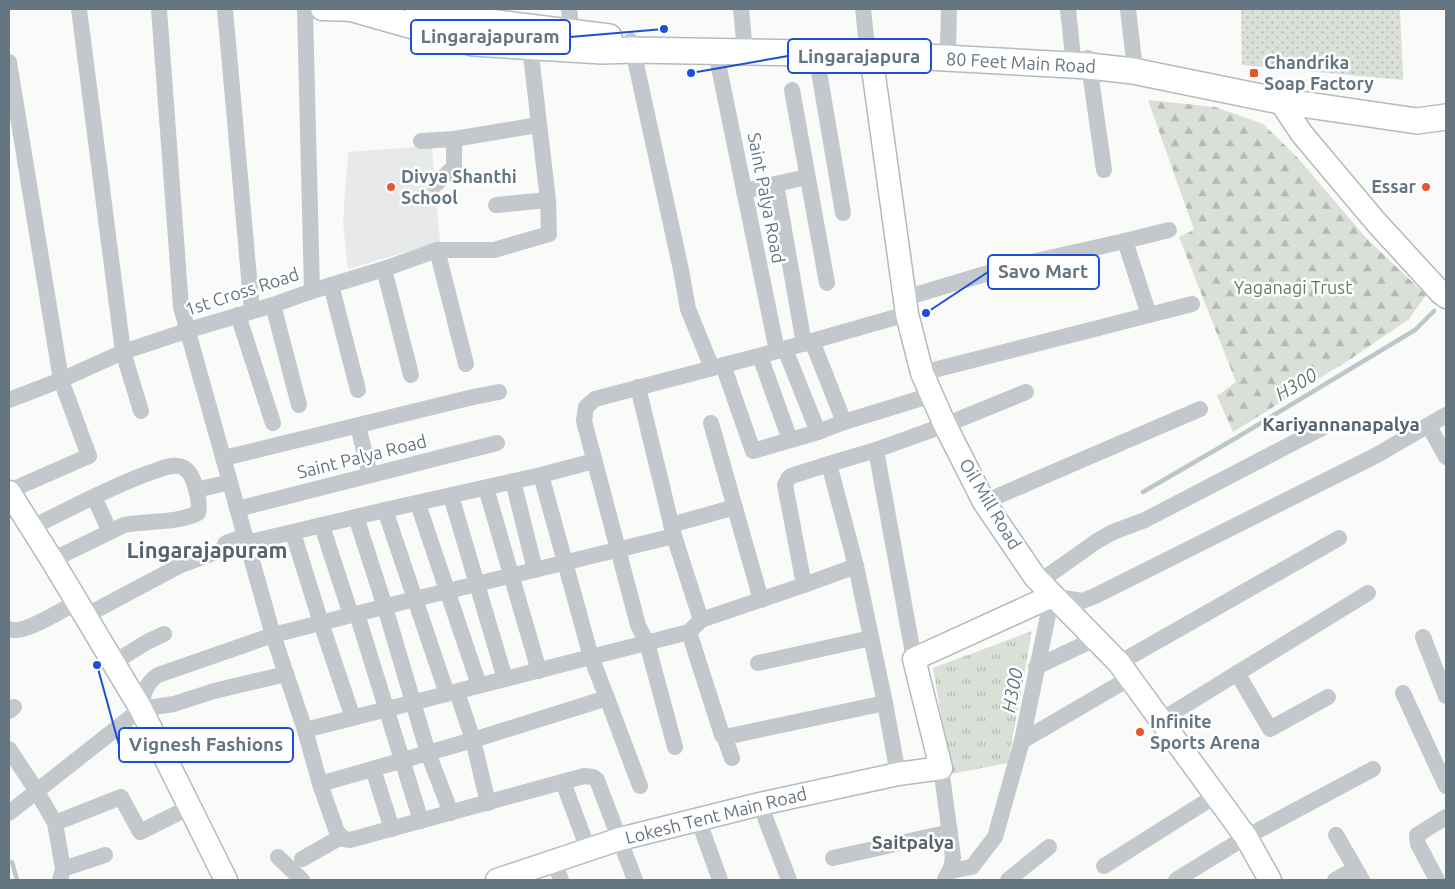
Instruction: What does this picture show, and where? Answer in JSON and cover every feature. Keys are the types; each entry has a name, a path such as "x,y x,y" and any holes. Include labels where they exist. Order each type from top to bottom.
{"main road":[{"name":"80 Feet Main Road","path":"355,9 473,43 530,47 602,51 626,42 744,40 869,50 1083,60"},
{"name":"80 Feet Main Road","path":"402,10 461,20 486,15 570,20 626,42 716,52 816,54 869,50 948,48 1083,60 1134,66 1417,121 1446,117"},
{"name":"80 Feet Main Road","path":"1281,96 1398,108 1446,104"}],"street":[{"path":"78,9 123,352 141,411"},
{"path":"159,9 180,300 273,635 337,832 344,839 350,840 584,776 593,777 597,780 635,880"},
{"path":"225,9 245,313 274,423"},
{"path":"305,9 312,290"},
{"path":"322,9 355,9"},
{"path":"741,9 744,40"},
{"path":"863,9 869,50"},
{"path":"948,48 949,9"},
{"path":"1068,9 1083,60 1104,170"},
{"path":"1128,9 1134,66"},
{"path":"626,42 681,270 688,309 718,367 754,452 932,395"},
{"path":"496,205 548,200 530,47"},
{"name":"Oil Mill Road","path":"869,50 906,306 922,373 945,424 984,502 1046,589 1096,639 1124,671 1246,837 1264,878"},
{"name":"Saint Palya Road","path":"716,52 744,191 781,350 818,432"},
{"path":"816,54 843,213"},
{"path":"9,62 61,380 89,456 9,492 141,709 226,880"},
{"path":"792,90 827,283"},
{"path":"1281,96 1302,134 1397,246 1446,297"},
{"path":"421,141 454,140 538,125"},
{"path":"435,185 454,166 454,140"},
{"path":"744,191 807,178"},
{"path":"776,184 808,342 844,422"},
{"name":"1st Cross Road","path":"9,400 61,380 123,352 273,305 312,290 384,269 437,250 494,250 549,234 548,200"},
{"path":"676,747 648,643 638,625 594,461 584,421 586,407 595,399 808,342 1005,268 1169,230"},
{"path":"1125,241 1149,315"},
{"path":"437,250 466,364"},
{"path":"384,269 411,375"},
{"path":"332,285 358,390"},
{"path":"922,373 1192,304"},
{"path":"273,305 300,405"},
{"path":"760,356 790,440"},
{"path":"638,388 672,531 701,620"},
{"path":"224,458 498,392"},
{"path":"804,586 785,485 788,479 792,476 876,450 1026,392"},
{"path":"984,502 1200,409"},
{"path":"1046,589 1082,601 1095,596 1375,456 1446,415"},
{"path":"711,423 761,600"},
{"path":"358,426 370,475"},
{"path":"1429,426 1446,457"},
{"path":"914,658 1046,589 1097,541 1113,532 1145,520 1322,428"},
{"name":"Saint Palya Road","path":"237,509 496,443"},
{"path":"876,450 914,658 941,768 953,863 946,878"},
{"path":"9,628 15,631 81,609 174,568 222,550 226,543 293,533 594,461"},
{"path":"829,464 856,566 898,774"},
{"path":"30,528 120,484 170,466 181,466 189,472 200,506 198,513 189,517 149,523 136,522 124,525 52,560"},
{"path":"541,475 591,657 640,786"},
{"path":"513,481 535,570"},
{"path":"196,490 230,482"},
{"path":"486,488 539,671"},
{"path":"451,496 505,679"},
{"path":"94,497 110,532"},
{"path":"418,504 479,686"},
{"path":"141,709 145,689 158,675 273,635 619,549 735,507"},
{"path":"385,510 415,599 452,693 473,740 488,803"},
{"path":"356,518 385,607 428,753 450,813"},
{"path":"322,526 387,710 421,821"},
{"path":"293,533 353,718"},
{"path":"1022,741 1124,671 1339,538"},
{"path":"305,730 689,632 701,620 804,586 856,566"},
{"path":"946,878 972,867 995,837 1022,741 1036,667 1046,589"},
{"path":"1160,720 1368,593"},
{"path":"689,632 721,734 724,736 732,758"},
{"path":"113,663 164,634"},
{"path":"1422,637 1446,696"},
{"path":"758,662 871,638"},
{"path":"1036,667 1096,639"},
{"path":"1237,673 1270,729 1328,697"},
{"path":"9,813 141,709 174,704 214,691 286,674"},
{"path":"1403,693 1446,786"},
{"path":"320,784 473,740 607,698"},
{"path":"724,736 885,704"},
{"path":"9,749 55,823 62,874 105,854"},
{"name":"Lokesh Tent Main Road","path":"496,880 558,871 588,849 620,838 760,804 898,774 941,768"},
{"path":"373,769 392,829"},
{"path":"1176,880 1246,837 1373,769"},
{"path":"563,782 588,849"},
{"path":"1104,866 1215,796"},
{"path":"55,823 121,797 140,832 190,807"},
{"path":"760,804 789,880"},
{"path":"1437,880 1418,844 1418,835 1446,817"},
{"path":"698,819 720,880"},
{"path":"833,858 950,832"},
{"path":"1335,880 1358,874 1336,835"},
{"path":"302,859 341,837"},
{"path":"1008,880 1049,847"},
{"path":"278,857 302,880"}],"shaded area":[{"name":"Divya Shanthi School","path":"432,146 440,242 348,269 343,222 348,152"}],"green space":[{"path":"1241,9 1400,9 1403,80 1242,65"},
{"name":"Yaganagi Trust","path":"1148,100 1215,107 1263,124 1297,157 1367,239 1426,295 1409,319 1352,358 1233,432 1217,396 1236,382 1179,237 1194,230"},
{"path":"1032,631 1008,763 951,774 933,668"}],"waterway":[{"name":"H300","path":"1143,492 1415,330 1434,311"},
{"path":"12,862 17,880"}],"place":[{"name":"Lingarajapuram","path":"664,29"},
{"name":"Lingarajapura","path":"691,73"},
{"name":"Chandrika Soap Factory","path":"1254,73"},
{"name":"Divya Shanthi School","path":"391,187"},
{"name":"Essar","path":"1426,187"},
{"name":"Savo Mart","path":"926,313"},
{"name":"Vignesh Fashions","path":"97,665"},
{"name":"Infinite Sports Arena","path":"1140,732"}],"district":[{"name":"Kariyannanapalya","path":"1341,424"},
{"name":"Lingarajapuram","path":"207,550"},
{"name":"Saitpalya","path":"913,842"}]}
